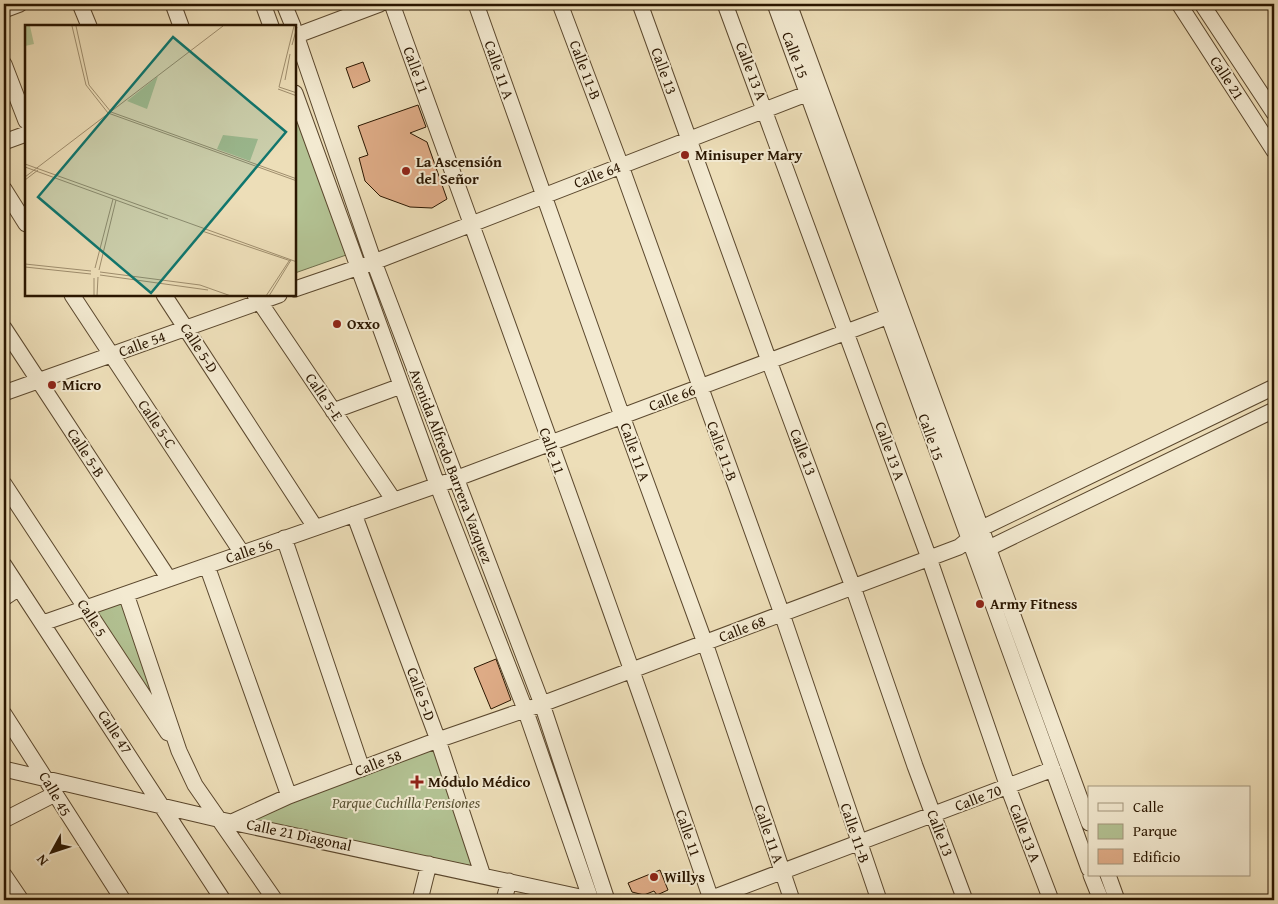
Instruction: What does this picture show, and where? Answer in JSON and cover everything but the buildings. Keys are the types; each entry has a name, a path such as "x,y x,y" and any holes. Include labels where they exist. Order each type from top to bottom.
{"street":[{"path":"4,10 20,4"},
{"path":"80,4 89,25"},
{"path":"173,4 181,25"},
{"path":"263,4 272,25"},
{"name":"Avenida Alfredo Barrera Vazquez","path":"284,4 292,25"},
{"path":"296,32 380,4"},
{"name":"Calle 11","path":"392,4 549,444 633,670 709,900"},
{"name":"Calle 11 A","path":"476,4 622,416 705,643 792,900"},
{"name":"Calle 11-B","path":"560,4 621,166 699,388 782,614 858,843 879,900"},
{"name":"Calle 13","path":"640,4 965,900"},
{"name":"Calle 13 A","path":"725,4 929,558 1008,787 1051,900"},
{"name":"Calle 15","path":"775,4 815,90 982,528 1088,820"},
{"name":"Calle 15","path":"789,4 815,90 966,545 1088,866"},
{"name":"Calle 21","path":"1179,4 1274,152"},
{"name":"Calle 21","path":"1202,4 1273,111"},
{"name":"Avenida Alfredo Barrera Vazquez","path":"296,35 374,262 542,704 607,900"},
{"path":"4,64 25,118"},
{"name":"Calle 64","path":"374,262 815,90"},
{"name":"Avenida Alfredo Barrera Vazquez","path":"296,96 437,484 524,709 592,900"},
{"path":"1253,118 1273,111"},
{"path":"4,142 25,134"},
{"path":"4,190 25,222"},
{"path":"296,289 374,262"},
{"name":"Calle 5-C","path":"73,296 242,553"},
{"name":"Calle 5-D","path":"165,296 315,527"},
{"name":"Calle 54","path":"4,393 186,328 257,299 274,296"},
{"name":"Calle 5-E","path":"257,299 393,499"},
{"name":"Calle 66","path":"455,479 889,316"},
{"name":"Calle 5-B","path":"4,328 169,579"},
{"path":"333,411 401,386"},
{"path":"966,545 982,528 1274,387"},
{"path":"966,545 989,548 1274,410"},
{"path":"1176,434 1184,454"},
{"name":"Calle 56","path":"43,623 393,499 455,479"},
{"name":"Calle 5","path":"4,484 179,752 195,785 217,819 275,900"},
{"name":"Calle 5-D","path":"354,514 438,740 483,876"},
{"path":"284,538 362,769"},
{"name":"Calle 68","path":"524,709 542,704 966,545"},
{"name":"Calle 47","path":"4,565 223,900"},
{"path":"207,566 289,796"},
{"path":"4,598 19,588"},
{"name":"Calle 5","path":"126,594 179,752"},
{"name":"Calle 58","path":"234,821 289,796 524,709"},
{"name":"Calle 45","path":"4,714 47,779 53,795 123,900"},
{"name":"Calle 21 Diagonal","path":"4,769 162,804 217,819 234,821 592,900"},
{"name":"Calle 70","path":"709,900 1052,769"},
{"path":"4,820 53,795"},
{"path":"420,900 429,864"},
{"path":"4,875 21,900"},
{"path":"1092,876 1101,900"},
{"path":"1108,876 1117,900"},
{"path":"504,900 509,881"}],"green space":[{"path":"296,104 349,254 296,273"},
{"path":"124,598 166,724 92,610"},
{"name":"Parque Cuchilla Pensiones","path":"435,741 477,867 242,820"}],"place":[{"name":"Minisuper Mary","path":"685,155"},
{"name":"La Ascensión del Señor","path":"406,171"},
{"name":"Oxxo","path":"337,324"},
{"name":"Micro","path":"52,385"},
{"name":"Army Fitness","path":"980,604"},
{"name":"Módulo Médico","path":"417,782"},
{"name":"Willys","path":"654,877"}]}
